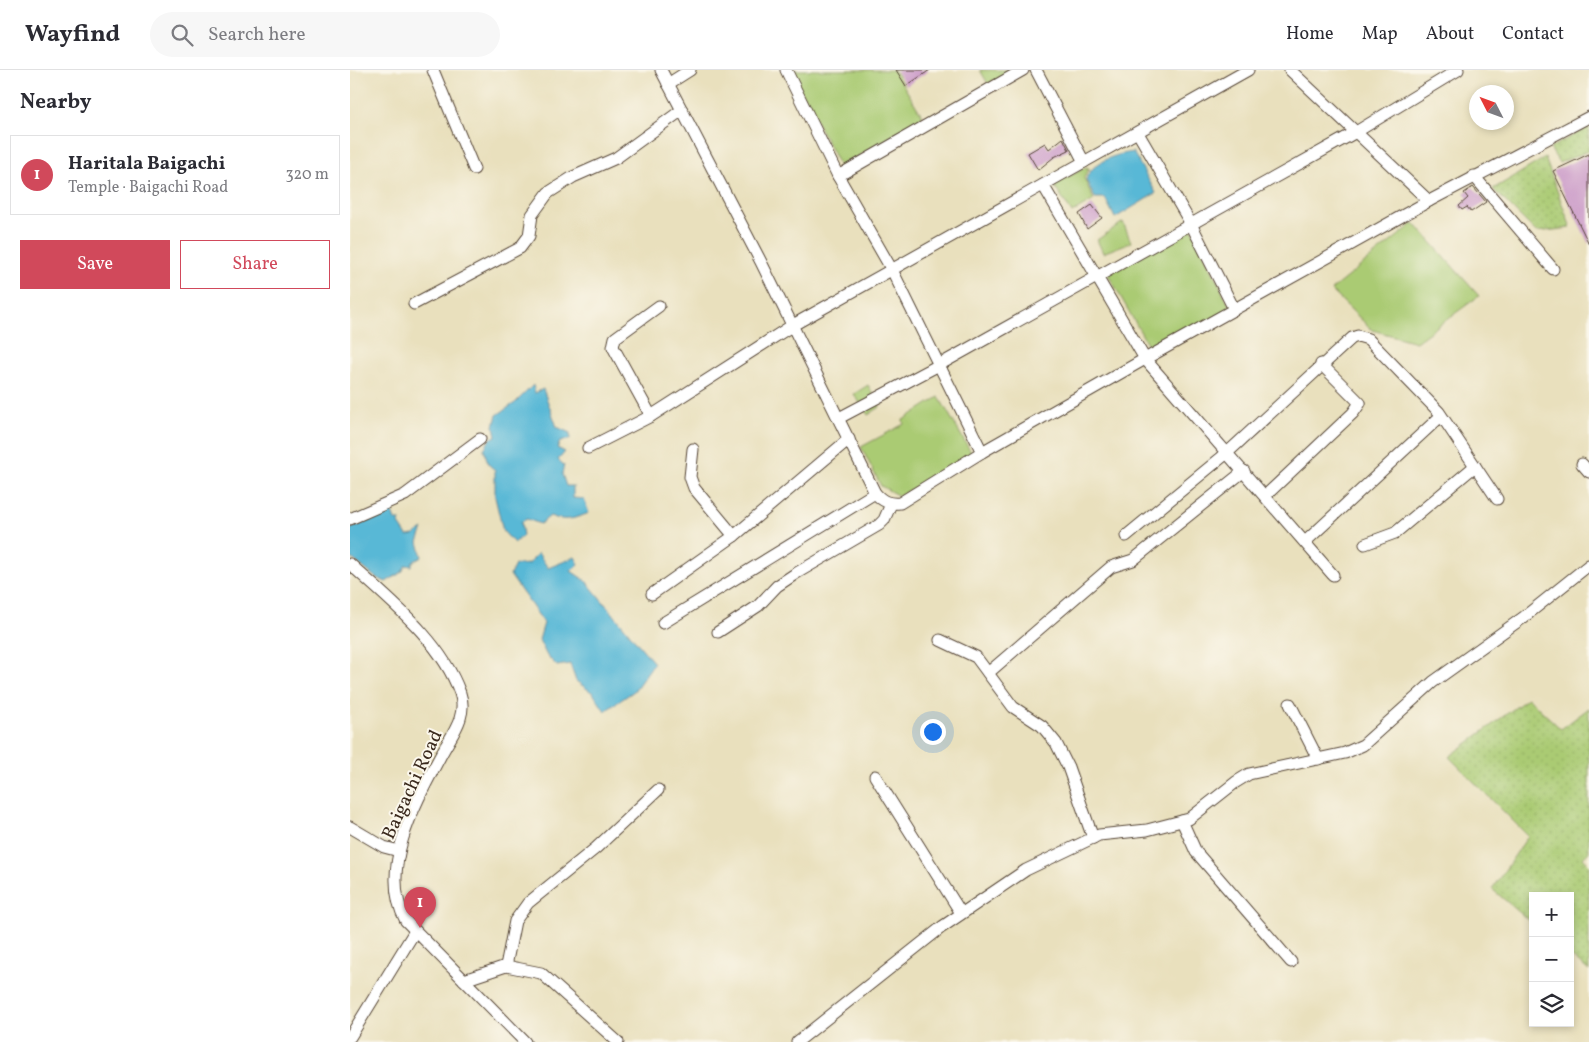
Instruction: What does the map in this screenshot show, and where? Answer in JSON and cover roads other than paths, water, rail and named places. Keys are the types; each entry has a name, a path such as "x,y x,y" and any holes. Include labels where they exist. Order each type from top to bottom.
{"street":[{"path":"433,70 474,169"},
{"path":"661,70 793,324 875,493 881,500 891,504 900,502 982,452 1234,309 1474,176 1589,117"},
{"path":"668,84 690,70"},
{"path":"786,70 838,176 892,270 982,452"},
{"path":"838,176 1023,70"},
{"path":"1036,70 1084,162"},
{"path":"588,448 652,416 793,324 1248,70"},
{"path":"1290,70 1429,201"},
{"path":"839,418 939,365 1356,132 1458,70"},
{"path":"414,304 520,248 529,236 532,214 548,194 567,180 616,158 682,110"},
{"path":"1138,133 1191,224 1234,309"},
{"path":"1474,176 1554,269"},
{"path":"1044,184 1145,359 1333,575"},
{"path":"652,416 613,347 613,343 615,338 659,306"},
{"path":"1126,536 1227,453 1321,364 1352,338 1365,337 1431,402 1497,499"},
{"path":"1265,496 1346,420 1360,403 1321,364"},
{"path":"1305,542 1441,416"},
{"path":"350,519 405,495 480,439"},
{"path":"652,594 734,536 849,439"},
{"path":"693,449 690,472 694,488 734,536"},
{"path":"1366,544 1395,533 1474,466"},
{"path":"988,674 1111,567 1133,560 1244,471"},
{"path":"663,623 875,493"},
{"path":"718,632 758,606 777,586 795,574 879,525 884,520 891,504"},
{"name":"Baigachi Road","path":"350,564 423,633 438,653 460,693 463,707 461,718 412,815 399,851 396,882 400,910 415,931 526,1042"},
{"path":"797,1042 961,913 1026,870 1099,835 1147,830 1193,817 1236,782 1249,774 1345,753 1363,745 1433,682 1524,617 1589,566"},
{"path":"940,640 971,652 1013,707 1042,726 1056,743 1068,767 1093,838"},
{"path":"1290,704 1318,759"},
{"path":"874,776 961,913"},
{"path":"506,966 515,922 528,903 596,848 658,790"},
{"path":"1182,821 1196,852 1291,962"},
{"path":"350,827 384,847 399,851"},
{"path":"350,1037 415,931"},
{"path":"464,980 506,966 541,973 618,1042"}],"water":[{"path":"1133,152 1156,193 1115,218 1105,198 1095,198 1086,180 1093,168 1105,160"},
{"path":"533,385 535,393 543,389 557,427 570,433 570,439 560,442 557,448 565,452 558,460 564,465 562,474 566,486 573,486 573,498 584,499 589,513 570,519 550,516 540,524 527,519 521,522 523,536 514,543 503,531 495,497 495,470 488,464 484,449 490,439 496,436 494,426 497,415 515,403"},
{"path":"390,507 395,520 400,520 399,524 407,536 414,535 423,529 418,542 422,557 412,562 412,566 406,565 402,572 386,582 375,577 350,557 350,529 383,515"},
{"path":"538,553 548,568 575,557 579,564 571,571 586,581 654,663 634,691 605,711 593,693 576,681 570,664 557,666 547,656 539,640 544,623 510,575 515,565 529,564"}],"place":[{"name":"Haritala Baigachi","path":"420,928"}]}
